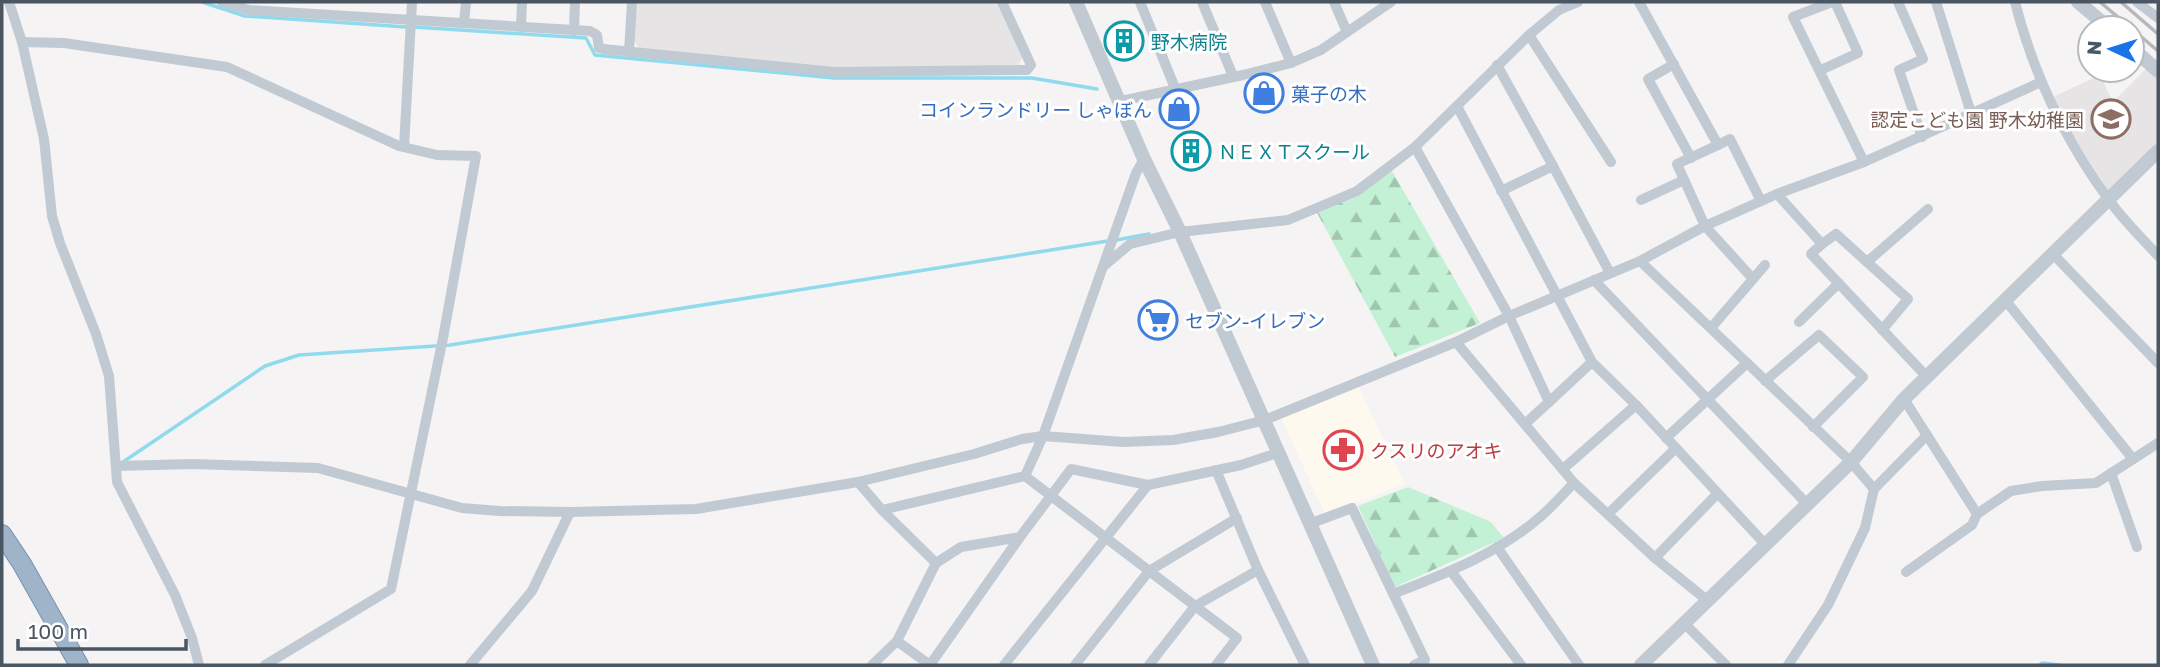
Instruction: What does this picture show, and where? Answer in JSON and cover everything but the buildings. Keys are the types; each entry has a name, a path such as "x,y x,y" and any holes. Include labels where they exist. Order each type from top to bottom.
{"highway":[{"path":"2,534 79,665"}],"street":[{"path":"9,2 22,42 44,139 52,216 96,334 108,376 117,482 175,595 192,638 199,665"},
{"path":"222,2 411,21 594,32 599,48 603,49 834,72 1027,70 1031,65 1002,2"},
{"path":"404,147 412,2"},
{"path":"464,23 466,2"},
{"path":"521,27 522,2"},
{"path":"574,30 575,2"},
{"path":"629,52 632,2"},
{"path":"1076,2 1144,159 1181,232 1373,665"},
{"path":"1140,2 1175,88"},
{"path":"1202,2 1233,76"},
{"path":"1265,2 1290,63"},
{"path":"1334,2 1347,32"},
{"path":"1121,101 1290,63 1321,50 1391,2"},
{"path":"1105,265 1130,244 1181,232 1288,220 1357,191 1415,147 1529,35 1559,10 1578,2"},
{"path":"1639,2 1717,145"},
{"path":"1821,70 1858,53 1833,2 1793,17 1864,162"},
{"path":"1898,2 1923,59 1899,70 1922,137"},
{"path":"1936,2 1971,113"},
{"path":"2015,2 2041,82 2066,134 2110,201 2158,257"},
{"path":"2078,2 2092,14"},
{"path":"2137,2 2158,18"},
{"path":"1529,35 1611,162"},
{"path":"22,42 64,43 227,67 404,147 437,155 475,156 443,338 391,589 265,665"},
{"path":"1674,64 1648,79 1691,158"},
{"path":"1497,65 1610,272"},
{"path":"117,466 192,464 318,468 461,508 570,512 696,509 858,482 974,454 1022,439 1043,436 1123,442 1173,440 1218,432 1265,420 1456,342 1509,316 1640,261 1705,226 1761,201 1864,162 2041,82"},
{"path":"1457,106 1592,362 1636,405 1764,543"},
{"path":"1753,279 1705,226 1677,164 1730,139 1761,201"},
{"path":"1415,147 1509,316 1549,402"},
{"path":"1641,665 1764,543 1851,462 1904,399 2110,201 2158,151"},
{"path":"1025,476 1043,436 1136,173 1144,159"},
{"path":"1501,191 1553,166"},
{"path":"1641,200 1684,180"},
{"path":"1777,194 1822,244"},
{"path":"1867,262 1928,209"},
{"path":"1882,330 1908,299 1836,234 1811,254 1882,330 1927,377"},
{"path":"2054,255 2158,363"},
{"path":"1640,261 1851,462 1874,489"},
{"path":"1711,328 1765,265"},
{"path":"1594,280 1807,504"},
{"path":"1800,321 1839,283"},
{"path":"2006,301 2133,460"},
{"path":"1765,381 1819,335 1863,377 1813,427"},
{"path":"1456,342 1574,483 1655,558 1708,601"},
{"path":"1526,424 1592,362"},
{"path":"1666,438 1747,363"},
{"path":"1904,399 1977,514"},
{"path":"1563,469 1636,405"},
{"path":"1788,665 1828,604 1865,528 1874,489 1927,435"},
{"path":"1906,572 1972,525 1977,514 2011,491 2095,483 2158,443"},
{"path":"1608,514 1676,448"},
{"path":"897,641 930,665 1071,469 1148,485 1277,453"},
{"path":"1216,470 1300,662"},
{"path":"2111,473 2137,547"},
{"path":"1025,476 1237,638 1216,665"},
{"path":"882,510 1025,476"},
{"path":"858,482 882,510 936,563"},
{"path":"1393,594 1451,571 1497,547 1539,518 1574,483"},
{"path":"1004,665 1148,485"},
{"path":"1655,558 1717,494"},
{"path":"1309,524 1352,508 1424,660 1414,665"},
{"path":"470,665 532,591 570,512"},
{"path":"1075,665 1149,570 1237,518"},
{"path":"872,665 897,641 936,563 961,547 1020,537"},
{"path":"1497,547 1579,665"},
{"path":"1149,665 1195,606 1258,570"},
{"path":"1451,571 1521,665"},
{"path":"1683,622 1726,665"}],"shaded area":[{"path":"636,2 998,2 1024,56 1017,66 836,68 640,49 634,41"},
{"name":"認定こども園 野木幼稚園","path":"2148,67 2158,76 2158,143 2110,193 2073,136 2053,97 2081,84 2104,84 2113,102 2131,84 2146,84"},
{"name":"クスリのアオキ","path":"1357,383 1405,484 1325,514 1280,416"}],"green space":[{"path":"1389,166 1480,323 1395,357 1315,209 1351,199"},
{"path":"1408,487 1491,522 1504,538 1395,587 1358,506"}],"waterway":[{"path":"202,2 245,16 406,27"},
{"path":"414,27 586,38 595,55 834,78 1032,78 1097,89"},
{"path":"1116,240 1149,234"},
{"path":"123,462 265,366 299,355 450,345 1108,241"},
{"path":"2040,665 2059,665"}],"railway":[{"path":"2100,2 2114,14"},
{"path":"2121,2 2158,34"},
{"path":"2146,41 2158,51"}],"place":[{"name":"野木病院","path":"1124,41"},
{"name":"菓子の木","path":"1264,93"},
{"name":"コインランドリー しゃぼん","path":"1179,109"},
{"name":"認定こども園 野木幼稚園","path":"2111,119"},
{"name":"ＮＥＸＴスクール","path":"1191,151"},
{"name":"セブン-イレブン","path":"1158,320"},
{"name":"クスリのアオキ","path":"1343,450"}]}
